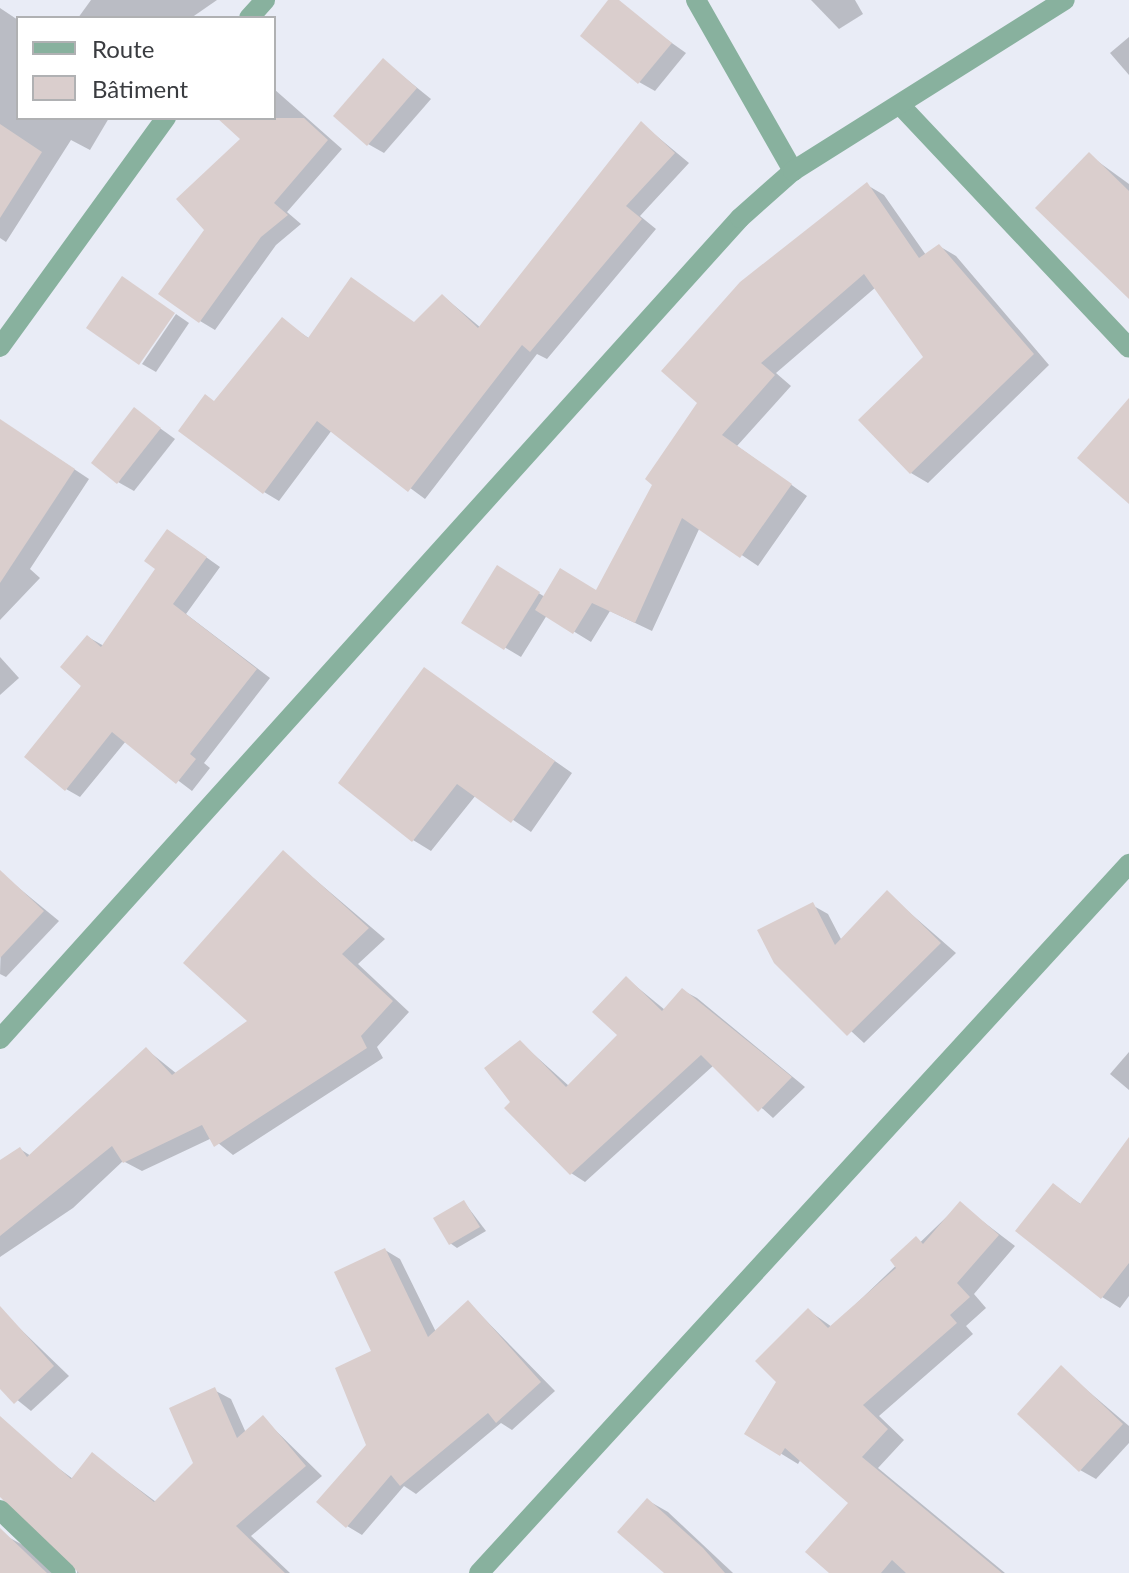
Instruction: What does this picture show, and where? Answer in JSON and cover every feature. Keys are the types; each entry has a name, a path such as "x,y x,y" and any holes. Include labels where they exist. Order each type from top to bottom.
{"street":[{"path":"251,16 265,0"},
{"path":"696,0 793,171"},
{"path":"0,1039 570,398 793,171 901,106 1065,0"},
{"path":"901,106 1129,348"},
{"path":"0,347 165,120"},
{"path":"479,1573 1129,864"},
{"path":"0,1510 66,1573"}],"building":[{"path":"608,0 619,0 672,43 638,84 580,36"},
{"path":"383,58 417,88 367,146 333,116"},
{"path":"304,118 328,140 274,203 288,215 261,237 199,323 158,294 204,230 176,199 240,139 219,120"},
{"path":"641,121 675,153 626,206 642,219 530,352 522,345 408,492 317,421 263,494 178,431 205,394 214,401 282,317 308,338 351,277 414,322 442,294 478,328"},
{"path":"0,124 42,152 0,218"},
{"path":"1089,152 1129,191 1129,299 1035,208"},
{"path":"867,182 919,258 939,244 1034,354 910,474 858,420 923,357 864,274 761,363 775,375 722,435 792,484 740,558 682,518 635,623 592,603 573,634 535,610 560,568 596,590 652,485 645,479 697,403 661,371 740,282"},
{"path":"122,276 175,313 139,365 86,328"},
{"path":"1129,398 1129,504 1077,458"},
{"path":"134,407 161,428 117,484 91,463"},
{"path":"0,419 75,469 0,583"},
{"path":"167,529 207,557 173,604 257,669 190,754 196,759 176,784 112,732 65,791 24,757 81,686 60,667 87,635 101,647 155,569 144,561"},
{"path":"497,565 540,592 504,650 461,623"},
{"path":"424,667 555,761 511,823 457,784 412,842 338,783"},
{"path":"283,850 369,928 342,954 393,1001 361,1036 367,1048 214,1147 202,1125 123,1163 112,1146 0,1236 0,1160 20,1147 27,1157 146,1047 172,1075 247,1021 183,963"},
{"path":"0,870 44,911 0,958"},
{"path":"887,890 941,943 847,1036 774,963 757,930 813,902 835,945"},
{"path":"626,976 662,1011 682,988 792,1077 758,1112 701,1055 570,1175 504,1108 510,1102 484,1068 520,1040 566,1087 617,1035 592,1012"},
{"path":"1129,1137 1129,1263 1101,1299 1015,1231 1053,1183 1080,1204"},
{"path":"464,1200 480,1227 449,1245 433,1218"},
{"path":"960,1201 999,1235 957,1283 970,1297 950,1315 957,1323 863,1405 888,1429 862,1457 1002,1573 906,1573 892,1560 881,1573 829,1573 805,1552 848,1503 785,1448 780,1456 744,1434 776,1382 755,1361 808,1308 828,1328 896,1268 890,1260 916,1236 923,1244"},
{"path":"385,1248 428,1337 468,1300 541,1382 496,1423 488,1413 400,1486 391,1475 346,1528 316,1502 366,1445 335,1368 371,1351 334,1272"},
{"path":"0,1306 54,1366 14,1404 0,1389"},
{"path":"1061,1365 1123,1424 1079,1472 1017,1414"},
{"path":"215,1387 237,1438 263,1415 306,1466 236,1526 285,1573 79,1573 0,1497 0,1416 71,1479 92,1452 154,1502 193,1463 169,1408"},
{"path":"647,1498 703,1548 725,1573 664,1573 617,1532"},
{"path":"0,1528 47,1573 0,1573"}]}
